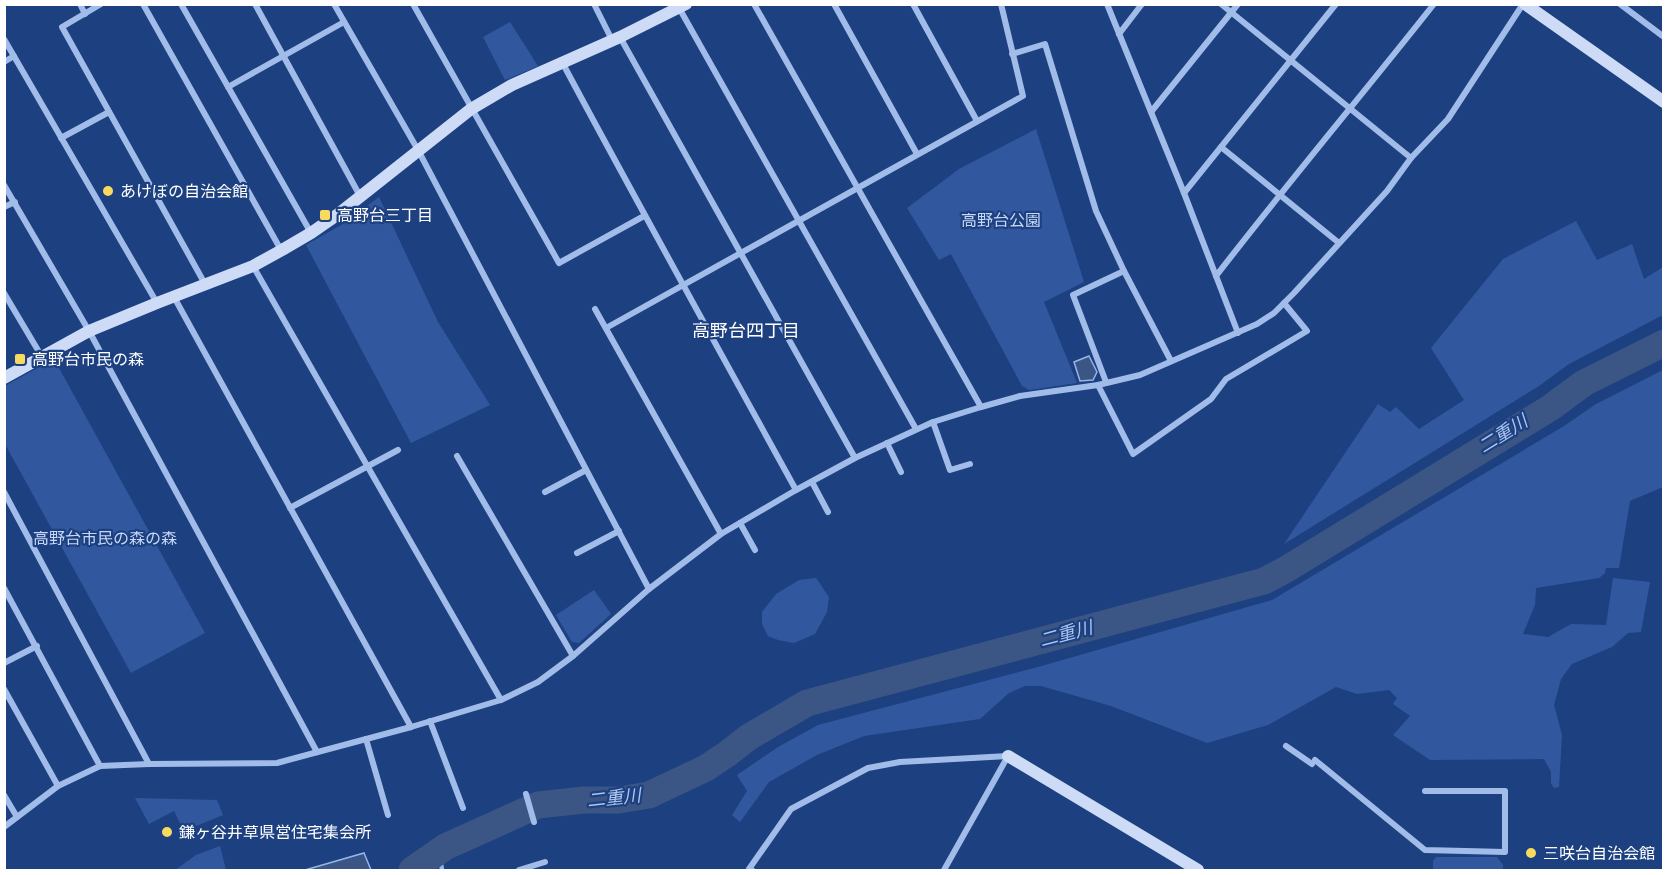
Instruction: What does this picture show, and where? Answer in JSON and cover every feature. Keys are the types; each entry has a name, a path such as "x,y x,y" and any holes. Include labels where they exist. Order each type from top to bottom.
{"street":[{"path":"80,4 85,14"},
{"path":"101,4 62,27 205,284"},
{"path":"143,4 282,250"},
{"path":"181,4 311,233"},
{"path":"255,4 360,197"},
{"path":"334,4 418,150 649,589"},
{"path":"413,4 560,263 644,216"},
{"path":"594,4 741,253 855,458"},
{"path":"754,4 981,407"},
{"path":"834,4 917,154"},
{"path":"913,4 977,121"},
{"path":"606,328 1023,96 1001,4"},
{"path":"1107,4 1238,333"},
{"path":"1119,34 1142,4"},
{"path":"1221,4 1411,158"},
{"path":"1151,112 1239,4"},
{"path":"1184,193 1336,4"},
{"path":"1216,276 1279,194 1351,109 1434,4"},
{"path":"1620,4 1664,37"},
{"path":"4,827 58,786 100,766 277,763 501,700 538,682 573,656 649,589 721,534 855,458 933,422 981,407 1020,396 1098,385 1140,375 1257,324 1284,303 1387,191 1411,158 1448,119 1525,5 1664,102"},
{"path":"4,378 89,331 253,266 311,233 471,109 512,85 681,6 916,429"},
{"path":"228,87 344,22"},
{"path":"4,39 157,303"},
{"path":"1012,54 1044,44 1096,211 1124,271 1172,361"},
{"path":"4,62 14,56"},
{"path":"562,62 644,216 684,284 796,490"},
{"path":"61,138 109,112"},
{"path":"1221,147 1339,243"},
{"path":"4,184 89,331 317,752"},
{"path":"4,207 15,202"},
{"path":"253,266 501,700"},
{"path":"1106,382 1073,296 1124,271"},
{"path":"4,293 42,357"},
{"path":"174,296 411,727"},
{"path":"1098,385 1133,454 1211,399 1226,379 1307,331 1284,303"},
{"path":"595,309 721,534"},
{"path":"933,422 950,470 970,464"},
{"path":"886,443 901,472"},
{"path":"290,508 398,450"},
{"path":"458,456 573,656"},
{"path":"545,492 586,470"},
{"path":"812,482 828,512"},
{"path":"4,492 149,764"},
{"path":"740,523 755,550"},
{"path":"577,553 619,531"},
{"path":"4,588 100,766"},
{"path":"4,663 37,646"},
{"path":"4,689 58,786"},
{"path":"430,721 464,808"},
{"path":"366,739 388,815"},
{"path":"1286,746 1314,762 1425,850 1505,852 1505,791 1425,790"},
{"path":"944,870 1008,756"},
{"path":"752,870 749,869 791,809 868,768 900,762 1008,756 1198,870"},
{"path":"526,794 534,822"},
{"path":"4,795 17,817"},
{"path":"519,870 545,862"}],"green space":[{"path":"510,22 538,66 505,80 483,37"},
{"name":"高野台公園","path":"1036,129 1084,282 1044,302 1077,383 1029,390 1022,386 951,254 939,260 907,208 959,169"},
{"path":"379,197 438,322 490,405 411,443 306,245 343,224"},
{"path":"1576,221 1597,260 1632,244 1644,279 1663,267 1663,315 1569,364 1539,386 1284,544 1378,404 1390,412 1396,407 1419,429 1464,400 1431,348 1503,259"},
{"name":"高野台市民の森の森","path":"54,359 205,633 131,673 5,444 5,386"},
{"path":"1663,370 1663,487 1630,501 1619,568 1606,568 1605,573 1599,578 1536,588 1535,605 1523,634 1548,637 1571,624 1606,625 1613,578 1650,582 1641,632 1628,633 1612,647 1572,664 1561,679 1554,705 1562,735 1559,787 1554,788 1551,783 1551,772 1544,759 1430,760 1393,735 1410,716 1393,704 1397,698 1389,690 1357,694 1336,687 1268,725 1207,743 1111,706 1041,686 1025,686 1009,693 980,719 864,736 817,755 769,782 740,822 732,815 747,791 737,775 778,747 818,725 1038,667 1272,600 1564,426 1596,404"},
{"path":"816,578 829,597 827,612 815,634 794,643 768,636 762,624 762,612 776,594 799,580"},
{"path":"594,590 611,614 579,643 572,642 556,615"},
{"path":"135,798 217,800 223,815 184,831 174,811 149,824"},
{"path":"220,846 226,870 175,870 196,855"},
{"path":"1436,857 1497,857 1503,865 1503,870 1433,870 1433,861"}],"shaded area":[{"path":"1089,356 1097,372 1093,380 1080,381 1074,362"},
{"path":"364,853 371,870 305,870"}],"waterway":[{"name":"二重川","path":"412,870 445,847 538,805 584,800 619,800 649,795 706,768 749,737 807,703 1264,581 1550,408 1584,383 1664,343"},
{"path":"439,851 442,870"}],"place":[{"name":"あけぼの自治会館","path":"108,191"},
{"name":"高野台三丁目","path":"325,215"},
{"name":"高野台市民の森","path":"20,359"},
{"name":"鎌ヶ谷井草県営住宅集会所","path":"167,832"},
{"name":"三咲台自治会館","path":"1531,853"}],"district":[{"name":"高野台四丁目","path":"746,331"}]}
